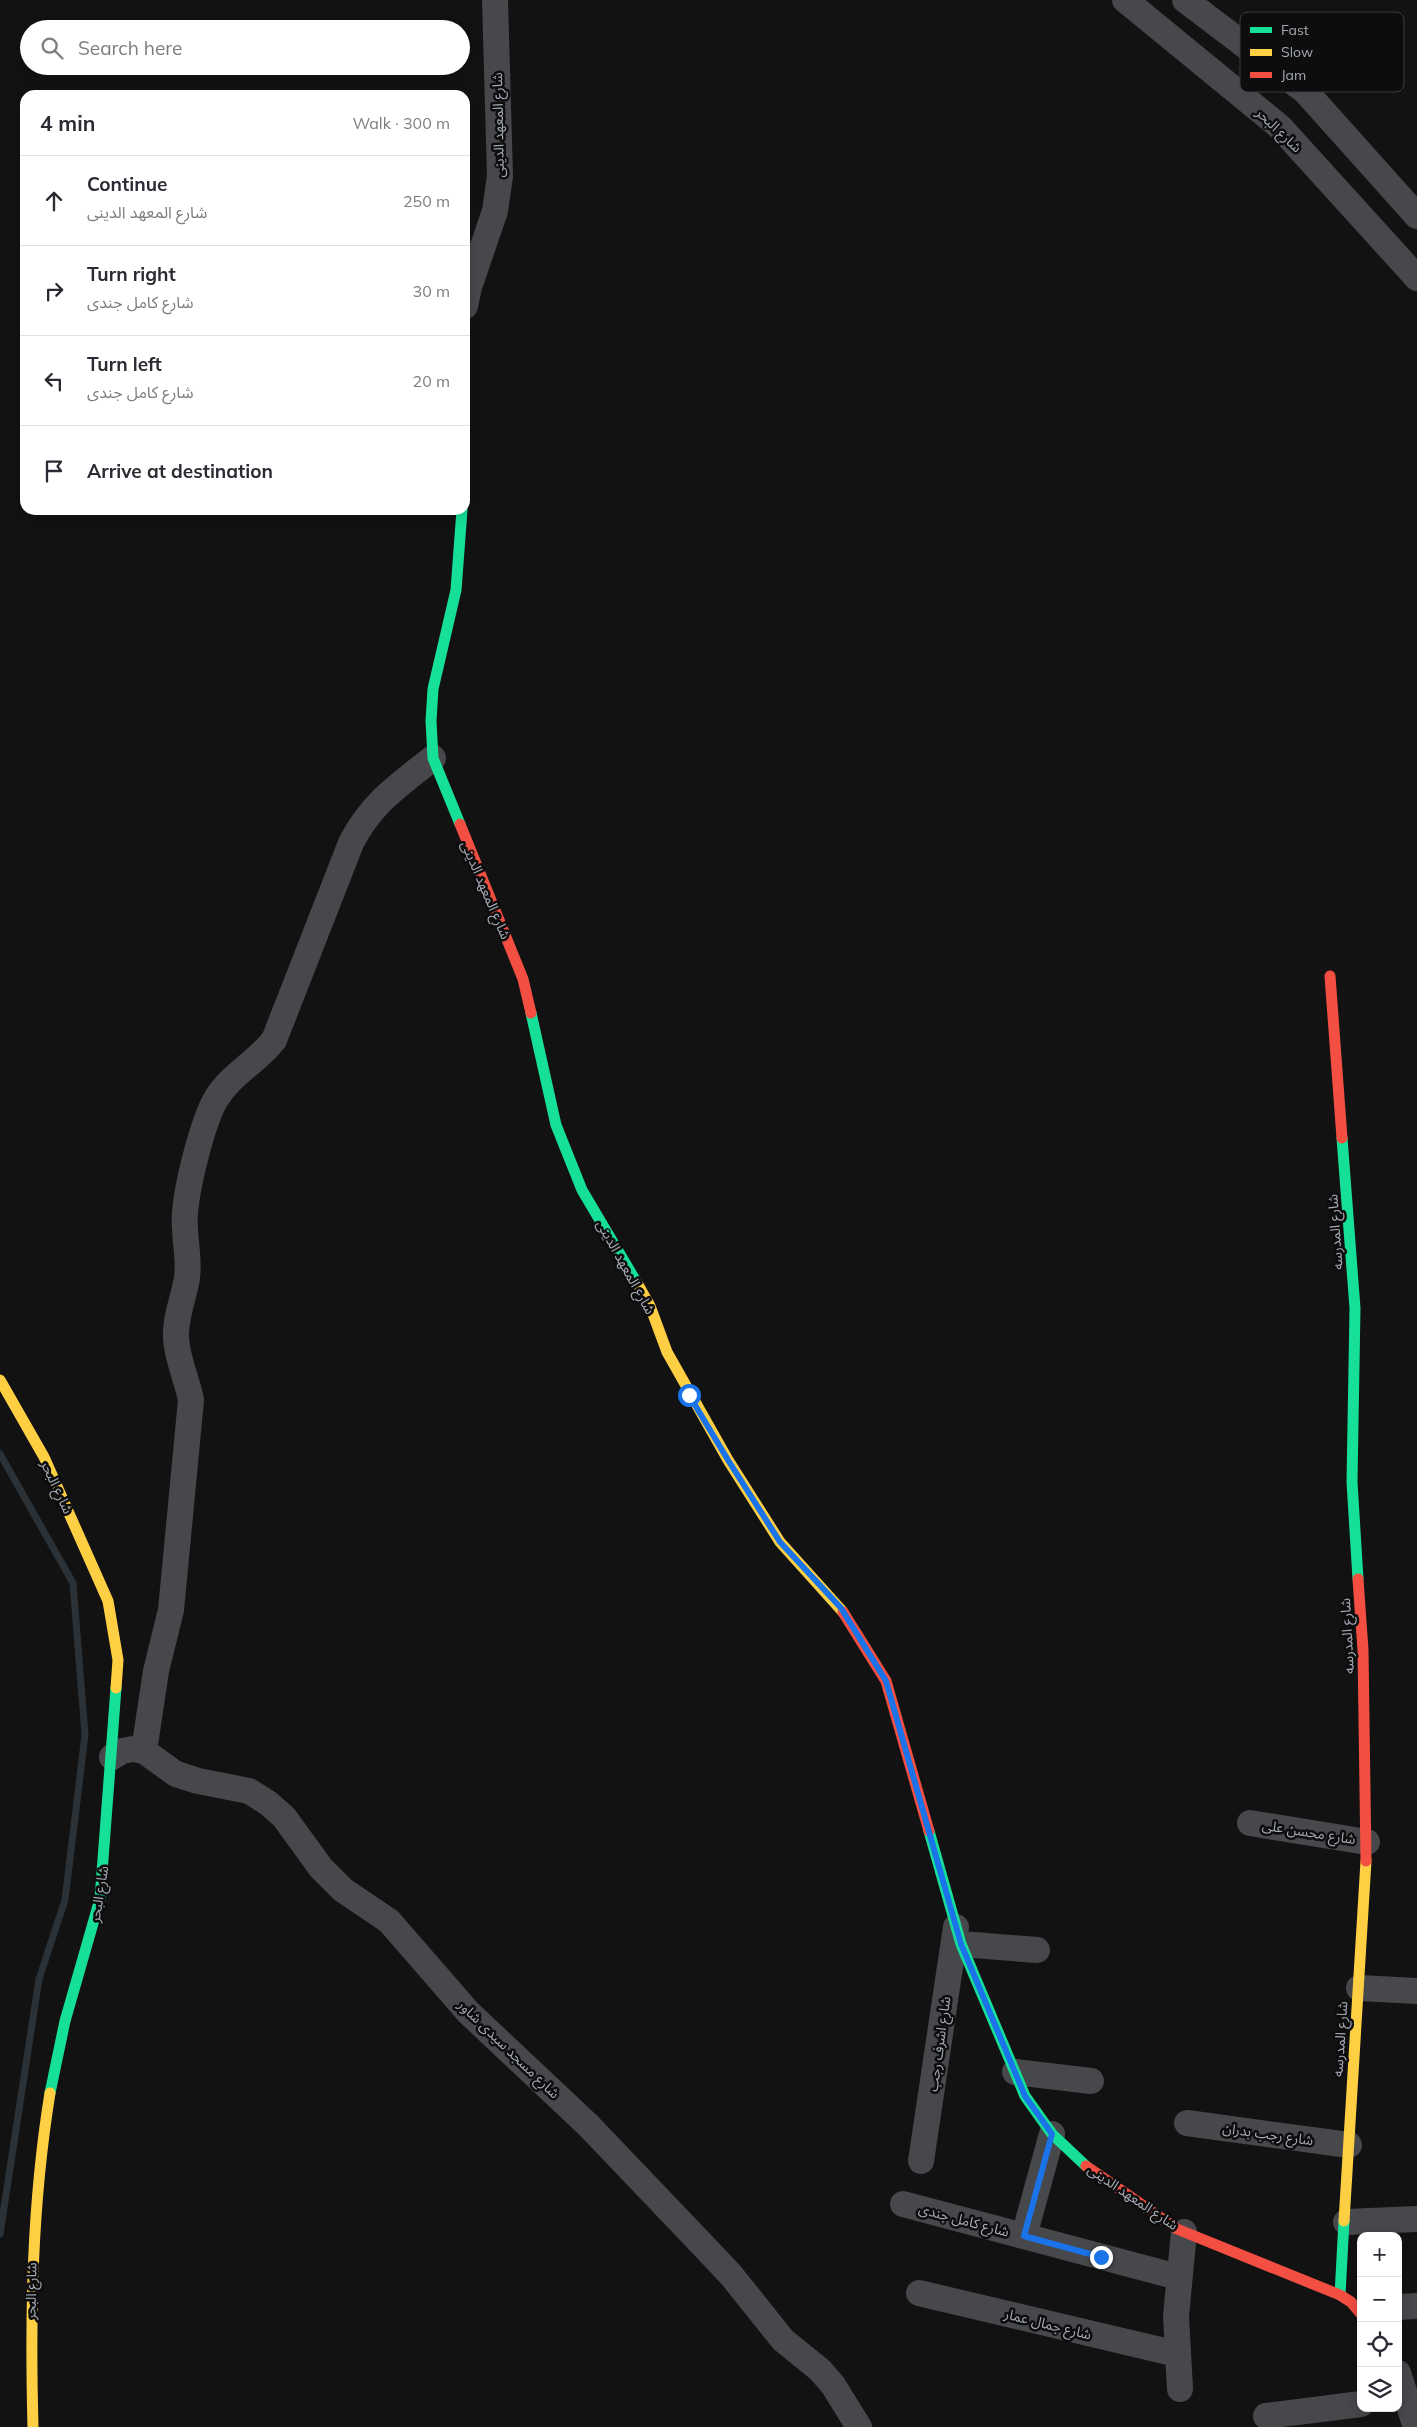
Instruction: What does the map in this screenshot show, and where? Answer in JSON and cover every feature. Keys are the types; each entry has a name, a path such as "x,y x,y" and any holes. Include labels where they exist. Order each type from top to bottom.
{"street":[{"name":"شارع المعهد الدينى","path":"470,284 495,211 500,176 495,0"},
{"name":"شارع البحر","path":"1124,0 1280,127 1417,278"},
{"path":"1185,0 1240,42"},
{"path":"1306,92 1417,216"},
{"name":"شارع المعهد الدينى","path":"462,515 456,590 433,689 431,721 433,758 523,979 556,1125 572,1169 610,1241 650,1306 667,1352 728,1460 780,1542 841,1608 886,1681 958,1936 1025,2096 1052,2134 1094,2173 1184,2232 1353,2304"},
{"path":"112,1757 122,1751 133,1749 144,1751 156,1672 171,1610 191,1400 188,1382 178,1354 176,1336 187,1278 185,1213 206,1121 216,1098 231,1079 264,1053 274,1040 351,843 361,823 374,806 433,758"},
{"name":"شارع المدرسه","path":"1330,976 1355,1308 1352,1482 1363,1650 1367,1842 1346,2222 1353,2304"},
{"name":"شارع البحر","path":"0,1380 44,1457 108,1601 118,1660 100,1898 57,2054 34,2212 30,2350 33,2427"},
{"name":"شارع مسجد سيدى شاور","path":"144,1751 176,1774 198,1781 249,1792 268,1803 284,1817 321,1868 343,1890 389,1921 468,2012 588,2125 702,2244 731,2275 783,2340 820,2370 833,2385 860,2427"},
{"name":"شارع محسن على","path":"1250,1823 1367,1842"},
{"path":"958,1936 1037,1950"},
{"name":"شارع اشرف رجب","path":"921,2161 958,1936"},
{"path":"1359,1988 1417,1990"},
{"path":"1015,2072 1091,2081"},
{"name":"شارع رجب بدران","path":"1187,2122 1349,2145"},
{"name":"شارع كامل جندى","path":"1024,2236 1052,2134"},
{"name":"شارع كامل جندى","path":"903,2204 1178,2277"},
{"path":"1346,2222 1417,2219"},
{"path":"1180,2389 1176,2354 1178,2277 1184,2232"},
{"name":"شارع جمال عمار","path":"919,2293 1176,2354"},
{"path":"1402,2307 1417,2306"},
{"path":"1402,2383 1416,2427"},
{"path":"1266,2416 1357,2405"}],"waterway":[{"path":"0,1454 73,1583 85,1735 65,1900 39,1979 0,2234"}],"traffic: fast":[{"path":"460,824 433,758 431,721 433,689 456,590 462,515"},
{"path":"531,1013 556,1125 582,1190 637,1283"},
{"path":"1342,1138 1355,1308 1352,1482 1358,1579"},
{"path":"50,2093 65,2021 100,1899 116,1688"},
{"path":"929,1831 961,1944 1025,2096 1052,2134 1086,2166"},
{"path":"1340,2295 1344,2221"}],"traffic: slow":[{"path":"637,1283 650,1306 667,1352 728,1460 780,1542 843,1612"},
{"path":"0,1380 44,1457 108,1601 118,1660 116,1688"},
{"path":"1344,2221 1366,1861"},
{"path":"33,2427 32,2301 36,2218 39,2176 50,2093"}],"traffic: jam":[{"path":"460,824 523,979 531,1013"},
{"path":"1330,976 1342,1138"},
{"path":"1358,1579 1363,1650 1366,1861"},
{"path":"843,1612 886,1681 929,1831"},
{"path":"1086,2166 1177,2229 1340,2295 1351,2302 1357,2309"}],"route":[{"path":"689,1395 780,1542 807,1574 841,1608 886,1681 900,1722 961,1944 1025,2096 1052,2134 1024,2236 1101,2257"}]}
